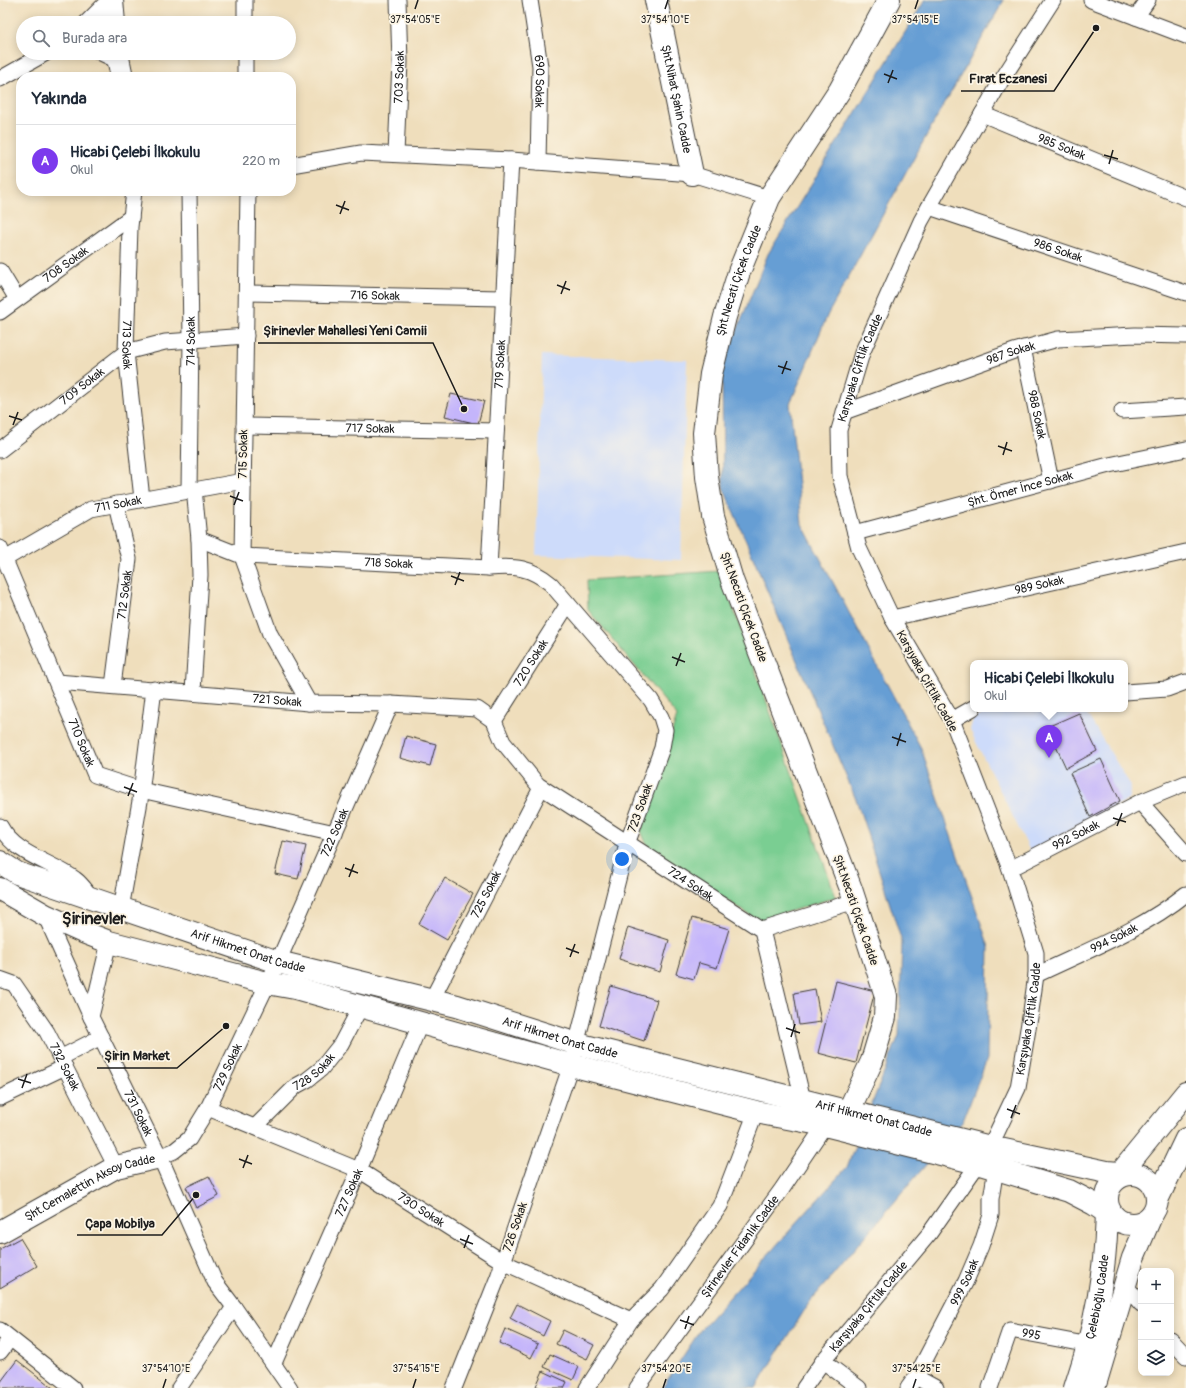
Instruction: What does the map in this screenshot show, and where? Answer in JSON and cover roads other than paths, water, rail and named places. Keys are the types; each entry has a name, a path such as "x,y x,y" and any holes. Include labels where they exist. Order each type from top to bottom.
{"main road":[{"path":"111,0 113,16"},
{"name":"Şht.Nihat Şahin Cadde","path":"656,0 692,174"},
{"name":"Şht.Necati Çiçek Cadde","path":"855,1119 885,1017 886,996 855,902 732,580 713,516 707,477 704,433 711,374 739,272 769,198 840,90 889,0"},
{"name":"Arif Hikmet Onat Cadde","path":"0,862 18,872 92,899 278,962 457,1006 577,1044 803,1100 855,1119 979,1155 1069,1191 1110,1212"},
{"name":"Arif Hikmet Onat Cadde","path":"0,889 45,915 109,942 267,983 294,988 421,1022 571,1065 756,1112 825,1125 855,1119"},
{"path":"0,896 22,902"},
{"path":"1122,1176 1146,1178 1152,1184 1154,1208 1137,1224 1121,1222 1110,1212 1107,1195 1186,1093"},
{"name":"Çelebioğlu Cadde","path":"1094,1388 1126,1286 1133,1258 1186,1139"},
{"name":"Arif Hikmet Onat Cadde","path":"979,1155 1051,1161 1122,1176"},
{"name":"Şht.Cemalettin Aksoy Cadde","path":"2,1227 116,1167 160,1157"},
{"name":"Çelebioğlu Cadde","path":"1075,1388 1090,1345 1101,1288 1110,1212"}],"street":[{"path":"94,16 111,0"},
{"path":"245,0 245,16"},
{"name":"703 Sokak","path":"396,154 400,62 398,0"},
{"name":"690 Sokak","path":"530,0 540,66 538,162"},
{"name":"Karşıyaka Çiftlik Cadde","path":"804,1388 823,1361 929,1234 979,1155 1018,1088 1036,975 1036,953 1010,869 952,720 892,618 859,548 840,476 839,430 862,353 921,221 1001,82 1053,0"},
{"path":"1091,0 1186,36"},
{"path":"1136,17 1148,0"},
{"path":"0,79 34,60"},
{"path":"245,60 245,72"},
{"name":"985 Sokak","path":"982,114 1186,198"},
{"path":"296,164 361,153 511,160 692,174 769,198"},
{"name":"719 Sokak","path":"489,568 502,298 511,160"},
{"name":"713 Sokak","path":"133,196 131,217 126,352 142,499"},
{"name":"714 Sokak","path":"189,196 191,490 199,539 200,575 193,692"},
{"name":"715 Sokak","path":"248,196 242,556 270,634 309,703"},
{"name":"986 Sokak","path":"929,207 1186,293"},
{"name":"708 Sokak","path":"0,312 131,217"},
{"path":"0,271 17,299"},
{"name":"716 Sokak","path":"247,293 502,298"},
{"name":"987 Sokak","path":"844,412 1023,348 1058,339 1135,335 1186,336"},
{"name":"709 Sokak","path":"0,450 126,352 165,342 246,336"},
{"name":"988 Sokak","path":"1023,348 1051,481"},
{"path":"1122,411 1186,407"},
{"name":"717 Sokak","path":"244,426 496,431"},
{"name":"Şht. Ömer İnce Sokak","path":"855,533 1109,465 1186,449"},
{"name":"711 Sokak","path":"2,554 91,509 243,481"},
{"name":"712 Sokak","path":"113,686 129,559 116,504"},
{"name":"718 Sokak","path":"199,539 242,556 489,568 506,567 537,573 551,584 568,604"},
{"name":"989 Sokak","path":"892,618 1186,552"},
{"name":"710 Sokak","path":"2,554 95,775 141,790 335,833"},
{"name":"720 Sokak","path":"494,722 568,604"},
{"name":"723 Sokak","path":"568,604 651,700 661,717 665,730 662,748 627,844 571,1065"},
{"name":"721 Sokak","path":"57,682 193,692 309,703 391,704 477,710 494,722"},
{"path":"1128,692 1166,689 1186,682"},
{"path":"121,909 141,790 154,689"},
{"name":"722 Sokak","path":"278,962 391,704"},
{"path":"952,720 970,710"},
{"name":"724 Sokak","path":"494,722 503,742 541,788 762,930"},
{"name":"992 Sokak","path":"1010,869 1140,802 1186,783"},
{"name":"725 Sokak","path":"431,1000 541,788"},
{"path":"1140,802 1186,854"},
{"path":"0,826 5,836 23,851 51,864 77,880 92,899"},
{"name":"994 Sokak","path":"1036,975 1137,928 1164,911 1186,894"},
{"path":"803,1100 762,930 855,902"},
{"name":"731 Sokak","path":"45,915 91,1017 160,1157 215,1282 274,1363 290,1388"},
{"path":"91,1017 109,942"},
{"name":"729 Sokak","path":"160,1157 174,1151 189,1138 208,1108 278,962"},
{"name":"732 Sokak","path":"0,979 14,984 47,1032 116,1167"},
{"name":"728 Sokak","path":"255,1127 296,1086 322,1069 341,1044 361,1006"},
{"name":"727 Sokak","path":"274,1363 359,1170 421,1022"},
{"path":"0,1098 62,1063 101,1037"},
{"name":"726 Sokak","path":"454,1388 503,1262 571,1065"},
{"name":"730 Sokak","path":"208,1108 359,1170 503,1262 631,1320"},
{"path":"587,1388 631,1320 662,1289 720,1206 756,1112"},
{"name":"Şirinevler Fidanlık Cadde","path":"637,1388 782,1189 825,1125"},
{"name":"999 Sokak","path":"912,1383 966,1281 981,1246 991,1215 991,1199 979,1155"},
{"path":"1126,1286 1138,1300"},
{"path":"179,1388 234,1307"},
{"name":"995","path":"990,1388 1010,1330 1090,1345"},
{"path":"0,1352 5,1334 73,1388"},
{"path":"1174,1343 1186,1356"},
{"path":"823,1361 859,1388"},
{"path":"912,1383 936,1388"}],"water":[{"path":"925,0 1004,0 934,122 828,314 790,404 802,524 921,748 989,947 987,1059 963,1121 809,1303 756,1388 662,1388 701,1329 847,1167 899,1035 902,942 857,802 723,487 722,367 768,254"}],"place":[{"name":"Fırat Eczanesi","path":"1096,28"},
{"name":"Şirinevler Mahallesi Yeni Camii","path":"464,409"},
{"name":"Hicabi Çelebi İlkokulu","path":"1049,758"},
{"name":"Şirin Market","path":"226,1026"},
{"name":"Çapa Mobilya","path":"196,1195"}],"district":[{"name":"Şirinevler","path":"94,918"}]}
